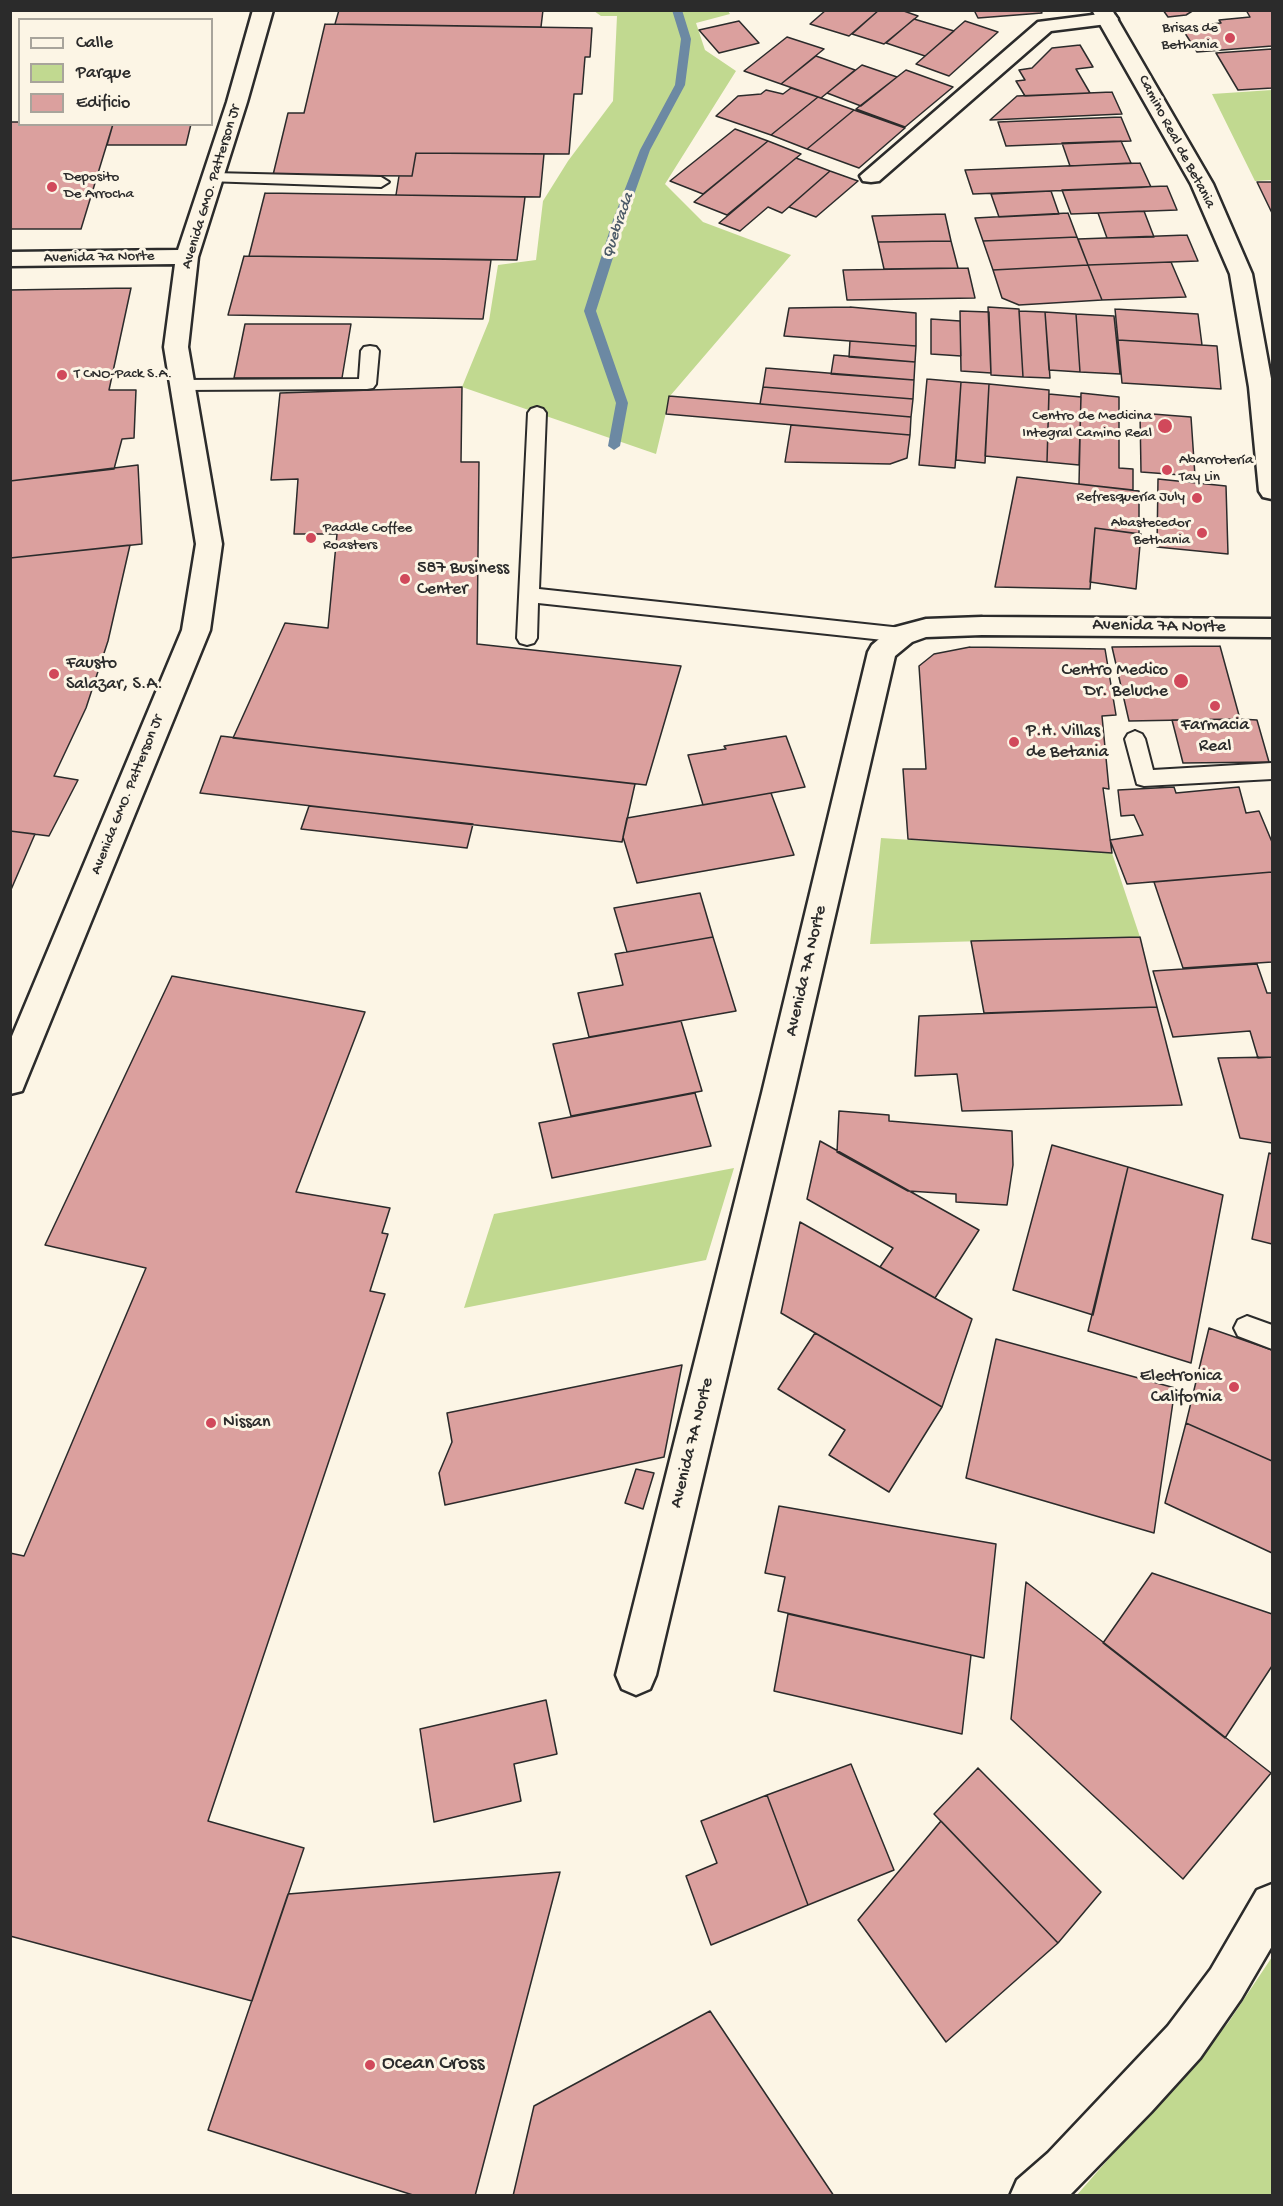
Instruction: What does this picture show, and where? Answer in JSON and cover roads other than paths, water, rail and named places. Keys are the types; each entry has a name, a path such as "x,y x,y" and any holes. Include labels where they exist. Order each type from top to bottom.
{"street":[{"name":"Avenida GMO. Patterson Jr","path":"10,1081 196,630 209,544 176,347 187,257 263,10"},
{"path":"871,176 1045,26 1105,15"},
{"name":"Camino Real de Betania","path":"1105,15 1202,184 1241,274 1261,387 1272,492"},
{"name":"Avenida 7a Norte","path":"10,259 187,257"},
{"name":"Avenida 7A Norte","path":"636,1676 781,1081 882,652 902,635 926,628 982,626 1272,628"},
{"path":"1033,2196 1080,2153 1136,2096 1184,2042 1226,1984 1272,1905"}],"lane":[{"path":"213,178 381,182"},
{"path":"182,385 367,384 370,351"},
{"path":"527,638 537,413"},
{"path":"529,595 902,635"},
{"path":"1135,739 1144,778 1272,771"},
{"path":"1247,1328 1272,1337"}],"waterway":[{"name":"Quebrada","path":"614,446 622,403 590,311 619,220 645,150 680,85 686,39 677,10"}],"place":[{"name":"Brisas de Bethania","path":"1230,38"},
{"name":"Deposito De Arrocha","path":"52,187"},
{"name":"T CNO-Pack S.A.","path":"62,375"},
{"name":"Centro de Medicina Integral Camino Real","path":"1165,426"},
{"name":"Abarrotería Tay Lin","path":"1167,470"},
{"name":"Refresquería July","path":"1197,498"},
{"name":"Abastecedor Bethania","path":"1202,533"},
{"name":"Paddle Coffee Roasters","path":"311,538"},
{"name":"587 Business Center","path":"405,579"},
{"name":"Fausto Salazar, S.A.","path":"54,674"},
{"name":"Centro Medico Dr. Beluche","path":"1181,681"},
{"name":"Farmacia Real","path":"1215,706"},
{"name":"P.H. Villas de Betania","path":"1014,742"},
{"name":"Electronica California","path":"1234,1387"},
{"name":"Nissan","path":"211,1423"},
{"name":"Ocean Cross","path":"370,2065"}]}
